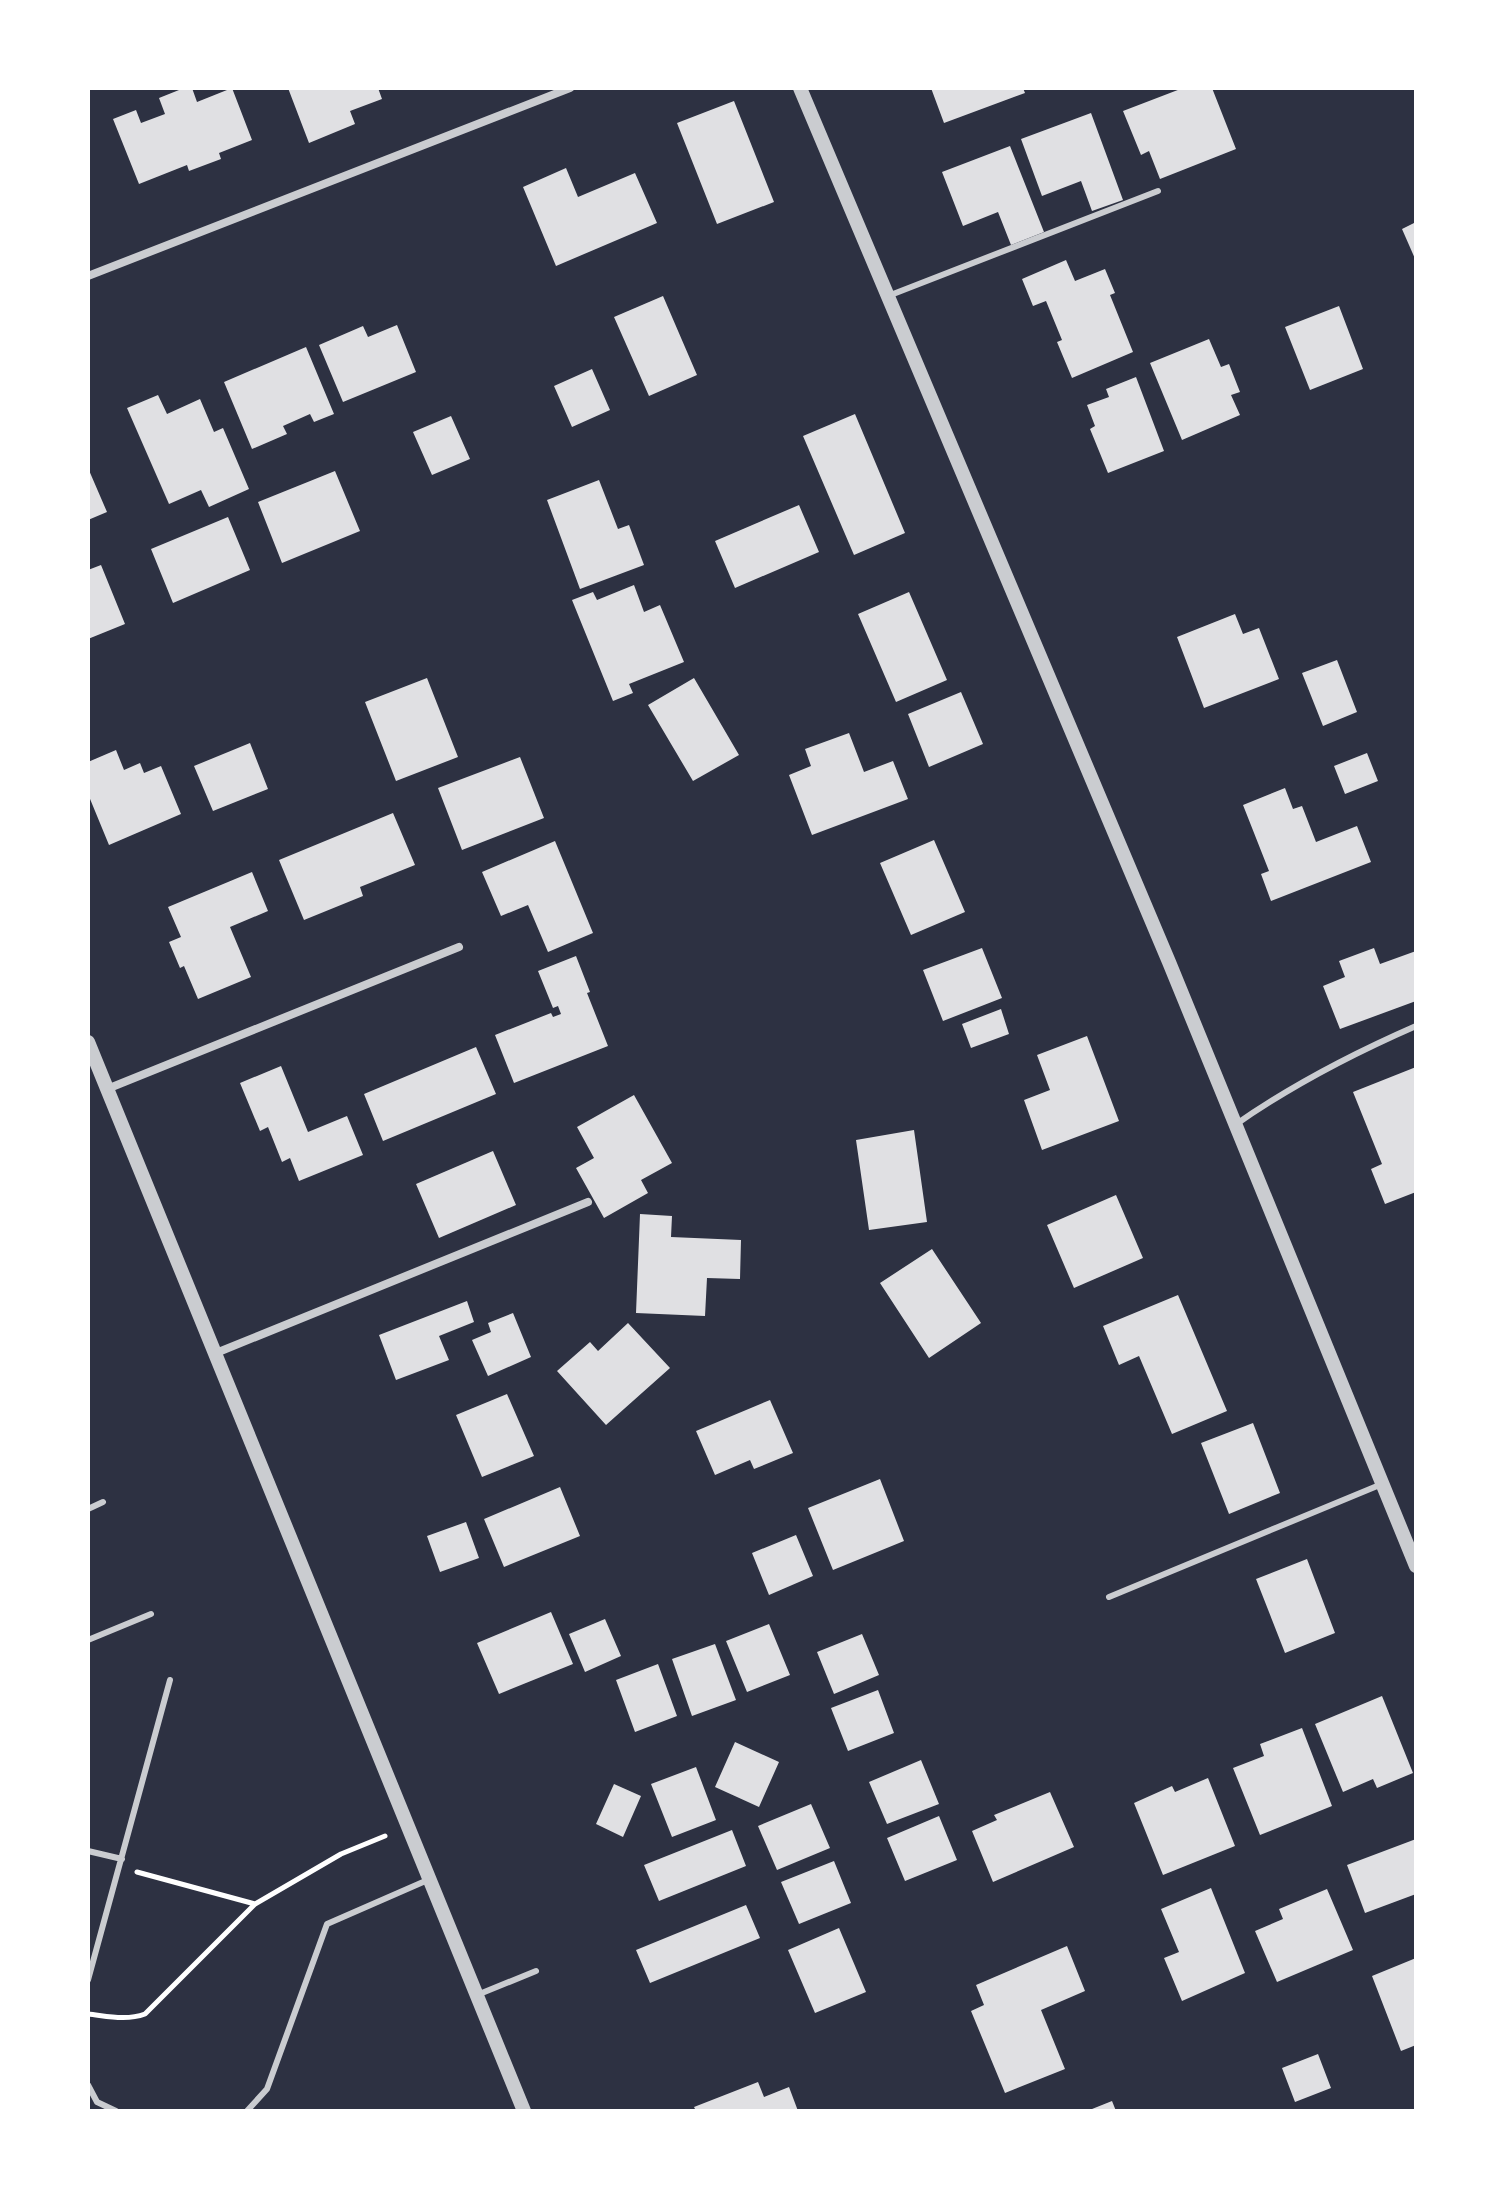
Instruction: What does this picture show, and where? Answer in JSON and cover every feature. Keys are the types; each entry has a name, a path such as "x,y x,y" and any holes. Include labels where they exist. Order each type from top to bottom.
{"street":[{"path":"88,276 570,88"},
{"path":"800,88 1235,1125 1416,1566"},
{"path":"107,1089 459,947"},
{"path":"88,1042 524,2111"},
{"path":"216,1353 588,1202"}],"lane":[{"path":"888,296 1158,191"},
{"path":"1235,1125 1283,1091 1416,1026"},
{"path":"1109,1597 1382,1484"},
{"path":"88,1509 103,1502"},
{"path":"88,1640 151,1614"},
{"path":"88,1980 170,1680"},
{"path":"88,1851 122,1859"},
{"path":"247,2111 267,2089 327,1924 430,1879"},
{"path":"477,1995 536,1971"},
{"path":"88,2085 97,2102 116,2111"},
{"path":"93,2111 97,2102"}],"path":[{"path":"88,2014 134,2018 145,2014 255,1904 341,1854 408,1826"},
{"path":"120,1867 255,1904"}],"building":[{"path":"192,88 197,102 232,88 252,140 219,153 221,159 189,171 187,165 139,184 113,119 136,110 141,123 165,114 159,98"},
{"path":"288,88 378,88 382,99 350,111 355,124 309,143"},
{"path":"931,88 1023,88 1025,93 944,123"},
{"path":"1183,88 1212,88 1236,149 1160,179 1149,151 1141,155 1123,111"},
{"path":"734,101 774,202 717,224 677,123"},
{"path":"1091,113 1123,200 1092,211 1081,181 1042,196 1021,139"},
{"path":"1010,146 1044,232 1011,245 998,212 963,226 942,172"},
{"path":"566,168 578,197 635,173 657,223 556,266 523,187"},
{"path":"1416,222 1416,261 1402,229"},
{"path":"1066,260 1075,281 1105,269 1115,293 1110,295 1133,352 1072,378 1057,342 1062,340 1046,301 1033,306 1022,279"},
{"path":"663,296 697,375 649,396 614,317"},
{"path":"1339,306 1363,369 1310,390 1285,327"},
{"path":"397,325 416,372 343,402 319,345 363,326 368,337"},
{"path":"1209,339 1221,367 1229,364 1240,392 1231,395 1240,415 1182,440 1150,363"},
{"path":"306,347 334,414 314,422 310,414 283,426 287,434 252,449 224,382"},
{"path":"592,369 610,410 572,427 554,386"},
{"path":"1136,377 1164,451 1108,473 1090,429 1095,426 1087,405 1109,397 1106,389"},
{"path":"158,395 167,414 200,399 214,432 223,428 249,489 209,507 201,490 169,504 127,408"},
{"path":"855,414 905,533 854,555 803,436"},
{"path":"451,416 470,459 432,475 413,432"},
{"path":"88,468 107,512 88,520"},
{"path":"335,471 360,531 282,563 258,502"},
{"path":"599,480 618,529 629,525 644,565 580,589 547,500"},
{"path":"799,505 819,552 735,588 715,541"},
{"path":"228,517 250,570 173,603 151,549"},
{"path":"101,565 125,624 88,639 88,570"},
{"path":"634,585 644,612 660,605 684,662 629,684 633,693 613,701 572,600 593,592 597,600"},
{"path":"909,592 947,680 896,702 858,614"},
{"path":"1235,614 1243,634 1259,628 1279,679 1204,708 1177,637"},
{"path":"1337,660 1357,712 1323,726 1302,673"},
{"path":"427,678 458,757 396,781 365,702"},
{"path":"694,678 739,755 693,781 648,705"},
{"path":"961,692 983,744 929,767 908,714"},
{"path":"849,733 864,772 893,761 908,799 812,835 789,775 811,766 805,749"},
{"path":"250,743 268,789 213,811 194,766"},
{"path":"116,750 124,770 140,763 144,773 161,766 181,814 109,845 88,794 88,762"},
{"path":"1367,753 1378,781 1345,794 1334,766"},
{"path":"520,757 544,818 462,850 438,788"},
{"path":"1285,788 1293,809 1302,806 1316,842 1357,826 1371,862 1271,901 1261,874 1269,871 1243,805"},
{"path":"393,813 415,865 360,887 363,896 304,920 279,860"},
{"path":"934,840 965,912 911,935 880,863"},
{"path":"555,841 593,933 548,952 528,905 501,916 482,872"},
{"path":"252,872 268,911 230,927 251,977 198,999 184,966 180,968 169,942 181,937 168,907"},
{"path":"982,948 1002,998 943,1021 923,970"},
{"path":"1374,948 1380,964 1416,951 1416,1001 1340,1029 1323,986 1345,977 1339,961"},
{"path":"576,956 608,1046 514,1083 495,1035 551,1013 553,1017 561,1014 558,1006 553,1008 538,971"},
{"path":"1001,1009 1009,1034 971,1048 962,1024"},
{"path":"1087,1036 1119,1121 1042,1150 1024,1100 1050,1090 1037,1055"},
{"path":"476,1047 496,1094 383,1141 364,1094"},
{"path":"281,1066 308,1132 347,1116 363,1155 299,1181 290,1158 282,1162 268,1127 260,1131 240,1083"},
{"path":"1416,1067 1416,1192 1385,1204 1371,1169 1382,1164 1353,1092"},
{"path":"634,1095 672,1163 641,1180 648,1193 604,1218 576,1168 594,1158 577,1127"},
{"path":"914,1130 927,1222 869,1230 856,1140"},
{"path":"493,1151 516,1205 439,1238 416,1184"},
{"path":"1116,1195 1143,1258 1074,1288 1047,1225"},
{"path":"640,1214 672,1216 671,1237 741,1240 740,1279 707,1278 705,1316 636,1313"},
{"path":"932,1249 981,1323 929,1358 880,1283"},
{"path":"1178,1295 1227,1411 1172,1434 1139,1356 1119,1365 1103,1326"},
{"path":"467,1301 474,1322 439,1336 449,1360 396,1380 379,1335"},
{"path":"513,1313 531,1357 488,1376 472,1340 491,1332 488,1323"},
{"path":"628,1323 670,1368 606,1425 557,1371 590,1342 598,1351"},
{"path":"507,1394 534,1456 482,1477 456,1415"},
{"path":"770,1400 793,1453 754,1469 750,1460 715,1475 696,1431"},
{"path":"1253,1423 1280,1493 1229,1514 1201,1443"},
{"path":"880,1479 904,1541 833,1570 808,1508"},
{"path":"560,1487 580,1536 504,1567 484,1519"},
{"path":"466,1522 479,1558 440,1572 427,1536"},
{"path":"796,1535 813,1576 769,1595 752,1553"},
{"path":"1307,1559 1335,1633 1285,1653 1256,1579"},
{"path":"551,1612 573,1664 499,1694 477,1643"},
{"path":"605,1619 621,1656 585,1672 569,1634"},
{"path":"769,1624 790,1675 747,1692 726,1641"},
{"path":"862,1634 879,1675 834,1694 817,1652"},
{"path":"715,1644 736,1700 692,1716 672,1659"},
{"path":"658,1664 677,1716 635,1732 616,1680"},
{"path":"878,1690 894,1733 848,1751 831,1708"},
{"path":"1382,1696 1413,1773 1377,1788 1373,1779 1343,1792 1315,1724"},
{"path":"1302,1728 1332,1806 1260,1835 1233,1768 1264,1756 1260,1744"},
{"path":"735,1742 779,1762 759,1807 715,1787"},
{"path":"921,1760 939,1804 887,1824 869,1782"},
{"path":"696,1767 716,1820 672,1837 651,1784"},
{"path":"1208,1778 1235,1846 1163,1875 1134,1803 1172,1786 1175,1792"},
{"path":"614,1784 641,1796 623,1837 596,1824"},
{"path":"1050,1792 1074,1847 993,1882 972,1831 997,1820 994,1815"},
{"path":"811,1804 830,1848 777,1870 758,1826"},
{"path":"939,1816 957,1860 905,1881 887,1838"},
{"path":"732,1830 746,1866 659,1901 644,1865"},
{"path":"1416,1839 1416,1894 1365,1913 1347,1865"},
{"path":"834,1861 851,1903 799,1924 781,1882"},
{"path":"1211,1888 1245,1973 1182,2001 1164,1958 1179,1952 1161,1909"},
{"path":"1327,1889 1353,1950 1277,1982 1255,1931 1283,1919 1279,1909"},
{"path":"746,1905 760,1938 650,1983 636,1950"},
{"path":"839,1928 866,1992 815,2013 788,1950"},
{"path":"1067,1946 1085,1991 1041,2010 1065,2069 1005,2093 971,2011 984,2005 976,1985"},
{"path":"1416,1958 1416,2045 1401,2051 1372,1976"},
{"path":"1318,2054 1331,2088 1295,2102 1282,2068"},
{"path":"758,2082 764,2097 789,2087 798,2111 696,2111 694,2107"},
{"path":"1112,2101 1116,2111 1087,2111"}]}
